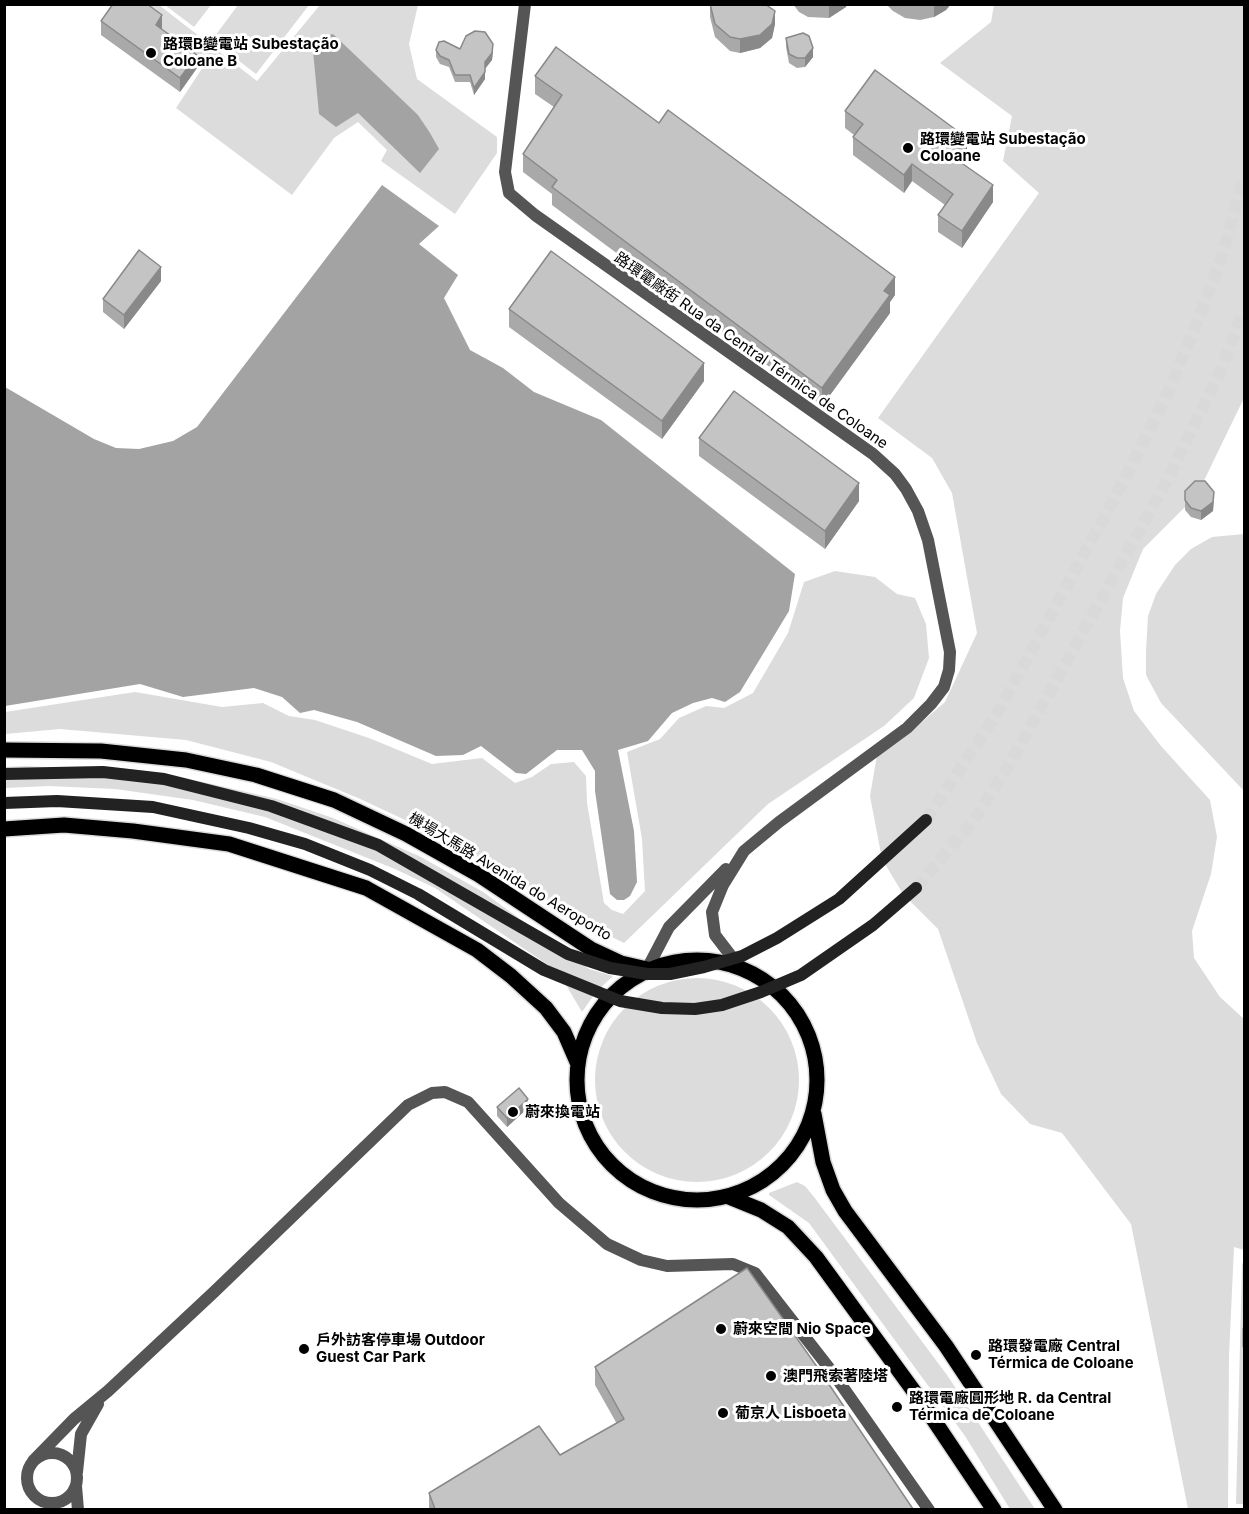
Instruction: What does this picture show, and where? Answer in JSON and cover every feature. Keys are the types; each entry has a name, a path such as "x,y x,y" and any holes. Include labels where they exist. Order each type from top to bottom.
{"main road":[{"name":"機場大馬路 Avenida do Aeroporto","path":"4,750 101,751 186,760 256,775 334,800 417,840 479,875 591,949 621,963 647,969"},
{"path":"4,774 103,772 154,778 271,806 378,845 568,954 610,968 647,974 670,974 704,967 742,956 777,938 839,899 926,820"},
{"path":"4,802 67,802 153,807 249,828 305,844 370,870 418,894 544,970 620,1001 662,1008 695,1009 722,1005 801,975 873,925 916,888"},
{"path":"4,829 64,825 134,831 229,844 366,888 477,950 511,976 546,1008 564,1032 577,1062"},
{"path":"696,959 717,959 738,965 763,978 794,1008 809,1035 817,1071 814,1111 808,1129 782,1166 760,1183 729,1197 692,1201 656,1194 623,1176 598,1149 581,1115 576,1078 577,1062 591,1021 601,1005 624,983 647,969 696,959"},
{"path":"814,1111 824,1162 833,1190 946,1346 1055,1509"},
{"path":"729,1197 761,1209 788,1227 816,1257 921,1401 994,1509"}],"street":[{"name":"路環電廠街 Rua da Central Térmica de Coloane","path":"525,4 505,172 509,192 535,216 873,454 895,474 906,489 918,511 928,540 950,652 949,670 944,687 908,728 779,822 744,851 723,885 712,912 715,935 738,965"},
{"path":"647,969 669,927 744,851"},
{"path":"33,1461 39,1456 54,1453 69,1460 77,1480 72,1495 63,1501 47,1506 30,1492 27,1485 28,1468 33,1461 74,1419 108,1391 408,1105 432,1093 445,1092 468,1102 559,1203 607,1244 641,1260 667,1266 691,1267 733,1263 754,1273 784,1307 840,1382 929,1509"},
{"path":"78,1509 77,1480 81,1434 108,1391"}],"shaded area":[{"path":"133,5 159,5 257,81 320,5 418,5 409,44 417,79 497,137 497,153 455,214 381,161 387,150 358,122 334,138 292,195 176,108 205,64"},
{"path":"165,5 211,5 194,27"},
{"path":"238,5 309,5 256,74 212,40"},
{"path":"994,5 1244,5 1244,398 1197,495 1143,549 1123,598 1120,631 1123,678 1134,711 1161,746 1210,800 1217,837 1211,874 1192,931 1194,958 1220,997 1244,1019 1244,1250 1234,1247 1229,1356 1228,1509 1188,1509 1131,1224 1062,1133 1030,1124 1001,1094 977,1043 938,929 903,894 882,859 870,796 877,755 902,739 945,702 977,633 952,493 932,458 878,418 1039,193 1003,161 1012,116 940,63 991,22"},
{"path":"333,34 418,115 430,133 439,149 420,173 358,113 336,127 319,114 312,40"},
{"path":"382,185 439,226 419,244 458,275 444,298 470,350 503,368 534,392 601,420 795,574 789,611 740,692 725,702 712,698 693,703 672,713 648,741 618,750 634,831 637,882 630,896 624,900 617,900 610,894 595,791 595,771 582,750 557,750 526,774 516,773 481,746 463,755 436,756 357,722 314,710 300,713 282,697 254,688 183,697 140,684 5,706 5,387 94,439 116,448 139,449 173,441 197,427"},
{"path":"1244,534 1244,791 1161,703 1146,675 1146,651 1148,616 1156,594 1175,565 1191,549 1212,537"},
{"path":"835,571 875,577 897,594 915,598 926,624 929,658 914,698 884,726 768,804 624,943 586,924 431,832 358,798 271,762 186,740 60,729 5,734 5,712 135,692 222,707 263,703 289,716 315,720 369,738 432,764 482,758 515,783 532,777 551,764 574,762 586,776 587,803 604,903 612,910 623,914 645,891 642,839 627,752 660,739 679,718 706,706 724,708 753,693 788,633 804,582"},
{"path":"4,767 164,773 277,799 333,818 421,857 483,892 589,969 613,976 596,992 582,1012 566,985 545,963 435,888 395,869 265,817 193,800 115,789 49,786 5,788"},
{"path":"687,978 707,978 727,982 745,990 762,1001 776,1015 795,1050 799,1080 795,1110 787,1128 776,1145 762,1159 727,1178 707,1182 687,1182 667,1178 649,1170 632,1159 618,1145 599,1110 595,1090 595,1070 599,1050 607,1032 618,1015 632,1001 667,982"},
{"path":"797,1182 805,1186 814,1197 947,1375 1035,1509 1010,1509 965,1436 809,1223 769,1195 769,1193"},
{"path":"1242,1263 1244,1264 1244,1504 1236,1504"}],"building":[{"name":"路環B變電站 Subestação Coloane B","path":"113,4 147,4 162,15 156,25 197,55 180,78 101,21"},
{"path":"710,4 765,4 775,11 772,24 760,35 740,39 730,37 715,24"},
{"path":"475,31 485,32 493,44 492,53 485,62 485,72 474,88 470,75 455,75 449,60 440,56 436,50 439,42 444,41 460,49 466,36"},
{"path":"803,33 809,36 813,48 805,58 797,58 789,54 786,38"},
{"path":"556,47 659,123 668,110 895,277 884,291 890,295 822,388 552,187 557,180 523,154 562,95 535,76"},
{"name":"路環變電站 Subestação Coloane","path":"875,70 967,138 953,157 993,185 962,231 938,215 953,194 912,164 904,175 853,137 863,124 845,111"},
{"path":"139,250 161,267 124,315 103,299"},
{"path":"551,251 704,363 662,421 509,309"},
{"path":"734,391 859,483 825,531 699,438"},
{"path":"1195,481 1205,481 1214,492 1213,502 1201,511 1191,508 1185,500 1185,491"},
{"path":"519,1088 528,1099 507,1118 497,1107"},
{"name":"葡京人 Lisboeta","path":"747,1268 913,1509 435,1509 429,1493 539,1426 560,1455 624,1419 595,1367"}],"tunnel":[{"path":"926,820 998,712 1128,473 1170,388 1194,330 1222,256 1244,178"},
{"path":"916,888 973,821 1008,767 1167,481 1218,376 1244,310"}],"place":[{"name":"路環B變電站 Subestação Coloane B","path":"151,53"},
{"name":"路環變電站 Subestação Coloane","path":"908,148"},
{"name":"蔚來換電站","path":"513,1112"},
{"name":"蔚來空間 Nio Space","path":"721,1329"},
{"name":"戶外訪客停車場 Outdoor Guest Car Park","path":"304,1349"},
{"name":"路環發電廠 Central Térmica de Coloane","path":"976,1355"},
{"name":"澳門飛索著陸塔","path":"771,1376"},
{"name":"路環電廠圓形地 R. da Central Térmica de Coloane","path":"897,1407"},
{"name":"葡京人 Lisboeta","path":"723,1413"}]}
